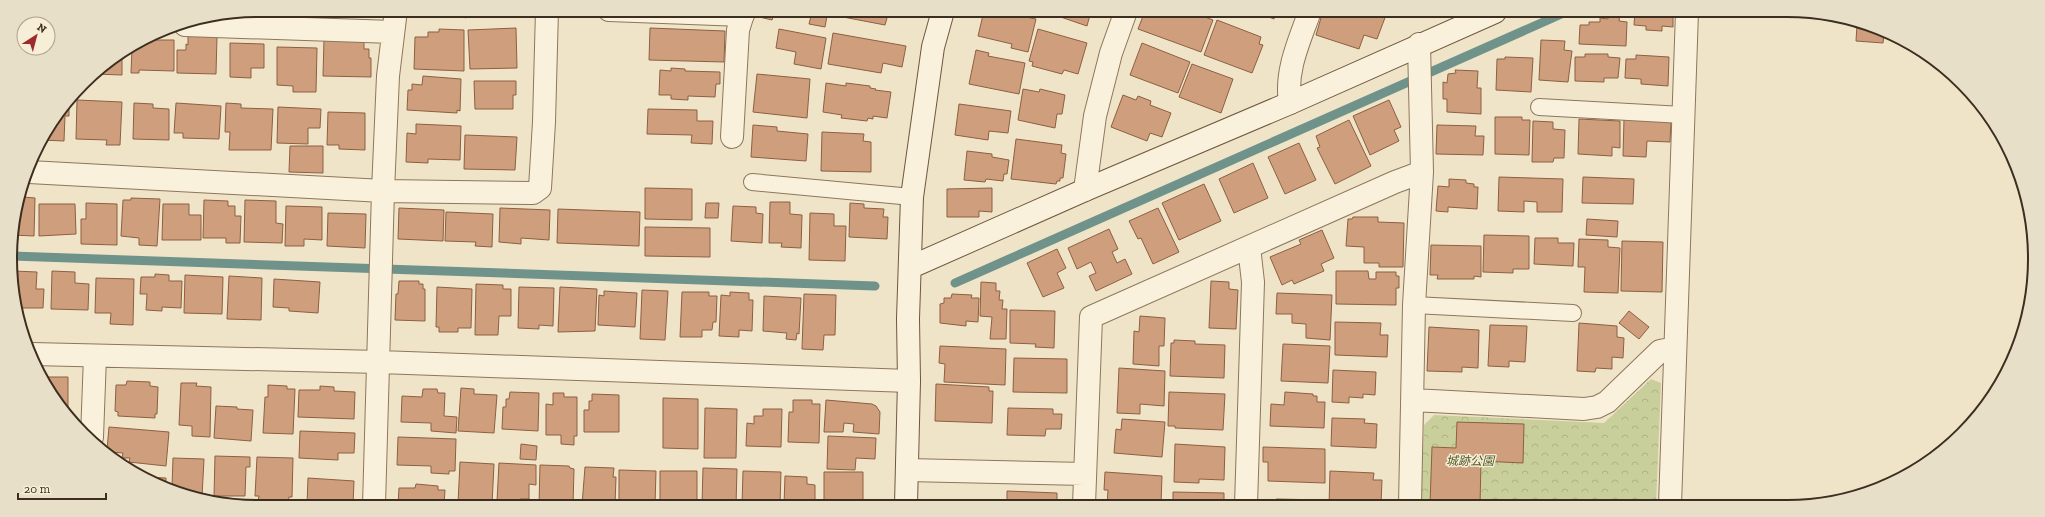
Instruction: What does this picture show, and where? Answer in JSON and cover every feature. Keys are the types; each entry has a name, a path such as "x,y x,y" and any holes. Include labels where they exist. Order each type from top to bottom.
{"street":[{"path":"374,500 380,362 383,191 388,76 395,17"},
{"path":"33,172 383,191 533,194 540,188 544,122 547,17"},
{"path":"732,137 738,30 742,17"},
{"path":"906,500 909,381 908,319 911,267 912,197 933,47 941,17"},
{"path":"1085,190 1095,116 1111,53 1124,17"},
{"path":"1290,103 1288,89 1291,66 1308,17"},
{"path":"911,267 1085,190 1290,103 1419,44 1483,17"},
{"path":"1670,500 1688,17"},
{"path":"198,25 393,32"},
{"path":"1410,500 1414,305 1422,172 1419,44"},
{"path":"1084,500 1091,317 1395,182 1422,172"},
{"path":"1246,500 1253,282 1249,247"},
{"path":"1413,400 1584,409 1597,407 1607,402 1660,351 1675,348"},
{"path":"37,354 380,362 909,381"},
{"path":"92,433 95,356"},
{"path":"907,470 1085,474"}],"lane":[{"path":"1539,107 1683,115"},
{"path":"752,182 912,197"},
{"path":"1414,305 1573,314"}],"green space":[{"name":"城跡公園","path":"1651,379 1661,383 1656,500 1421,500 1424,425 1434,415 1604,423"}],"building":[{"path":"759,17 773,17 772,20"},
{"path":"811,17 827,17 825,27 809,24"},
{"path":"843,17 887,17 885,25"},
{"path":"983,17 1026,17 1036,19 1028,52 1011,48 1012,44 978,36"},
{"path":"1061,17 1089,17 1087,26"},
{"path":"1143,17 1205,17 1213,20 1201,52 1138,29"},
{"path":"1321,17 1385,17 1377,39 1364,35 1359,49 1316,35"},
{"path":"1608,17 1620,17 1619,21 1627,22 1626,46 1579,44 1580,25 1589,25 1589,22 1600,22 1600,18 1608,19"},
{"path":"1635,17 1673,17 1673,27 1662,26 1662,31 1646,30 1646,26 1634,25"},
{"path":"1217,20 1261,37 1259,44 1263,45 1252,73 1204,55"},
{"path":"516,28 517,68 470,69 468,30"},
{"path":"650,28 725,31 724,62 649,60"},
{"path":"1857,28 1884,37 1883,43 1856,41"},
{"path":"439,29 464,30 464,71 414,69 415,37 428,37 428,32 439,32"},
{"path":"779,29 826,38 821,69 794,64 796,52 776,48"},
{"path":"1038,29 1087,43 1078,74 1064,70 1062,74 1032,66 1033,62 1029,61"},
{"path":"833,33 906,46 902,67 883,63 881,73 828,64"},
{"path":"188,35 217,36 216,74 177,73 177,50 186,50 186,44 188,45"},
{"path":"324,39 364,42 364,49 369,49 369,58 371,58 371,77 323,76"},
{"path":"156,40 174,40 174,71 139,70 139,73 131,73 132,53"},
{"path":"1541,40 1565,41 1564,50 1572,51 1568,82 1539,80"},
{"path":"230,43 264,44 264,68 251,68 251,78 230,77"},
{"path":"1142,43 1190,62 1178,93 1130,75"},
{"path":"277,47 317,48 316,92 293,92 293,86 277,85"},
{"path":"976,50 989,53 988,56 1025,63 1019,94 969,84"},
{"path":"1585,54 1608,54 1608,57 1620,58 1618,78 1604,78 1604,82 1575,81 1575,57 1585,57"},
{"path":"1636,55 1669,57 1668,86 1641,84 1641,79 1625,78 1626,59 1636,59"},
{"path":"1505,57 1533,58 1531,92 1496,90 1497,59 1505,59"},
{"path":"122,59 122,75 102,74"},
{"path":"1192,64 1233,79 1221,113 1179,97"},
{"path":"671,68 685,69 685,71 720,72 720,84 716,84 715,97 688,96 688,100 671,99 671,95 659,95 660,70 671,71"},
{"path":"1455,70 1478,71 1477,88 1481,88 1481,114 1447,112 1447,99 1443,99 1443,82 1447,83 1448,74 1456,73"},
{"path":"757,74 810,79 807,118 753,112"},
{"path":"423,76 461,79 460,111 457,110 457,113 407,110 408,90 412,90 412,84 422,85"},
{"path":"474,81 516,81 516,95 513,95 513,109 475,109"},
{"path":"826,83 846,86 846,83 870,86 870,88 876,89 875,90 891,92 887,118 873,116 873,119 868,118 867,121 841,118 842,115 823,112"},
{"path":"1023,89 1039,92 1040,89 1065,95 1062,114 1057,114 1055,128 1018,120"},
{"path":"1123,95 1136,100 1138,96 1151,101 1150,105 1171,113 1162,137 1150,133 1147,141 1111,127"},
{"path":"77,100 122,102 120,145 106,145 107,140 76,139"},
{"path":"1389,100 1401,127 1394,130 1399,141 1370,155 1353,116"},
{"path":"134,103 153,104 153,108 169,109 169,140 133,139"},
{"path":"176,103 221,106 219,139 183,138 183,133 174,133"},
{"path":"226,103 241,104 241,108 273,109 271,150 229,150 230,132 225,132"},
{"path":"959,104 1011,111 1008,133 989,131 988,140 955,135"},
{"path":"278,107 321,109 320,128 308,128 308,144 277,143"},
{"path":"69,109 69,116 65,116 64,141 48,140"},
{"path":"648,109 697,110 697,121 713,121 712,144 691,143 692,135 647,134"},
{"path":"328,112 365,113 365,150 339,149 339,145 327,145"},
{"path":"1495,117 1522,117 1522,120 1530,120 1529,155 1495,154"},
{"path":"1579,119 1620,121 1620,148 1612,147 1612,156 1578,154"},
{"path":"1624,119 1671,122 1670,142 1647,141 1646,157 1623,156"},
{"path":"1349,120 1371,166 1335,184 1317,148 1320,147 1316,136"},
{"path":"1533,121 1553,122 1553,129 1565,130 1564,158 1554,158 1553,162 1532,162"},
{"path":"416,124 461,126 460,160 428,159 428,163 406,162 407,133 416,134"},
{"path":"753,125 777,127 777,131 808,134 806,161 751,157"},
{"path":"1437,125 1476,126 1475,136 1484,136 1483,155 1436,154"},
{"path":"822,132 864,134 863,141 871,142 871,172 821,171"},
{"path":"465,135 517,137 515,170 464,169"},
{"path":"1016,139 1062,145 1061,153 1066,154 1063,178 1060,178 1060,181 1057,181 1056,184 1011,179"},
{"path":"1299,143 1316,180 1285,194 1268,157"},
{"path":"290,146 323,146 323,173 289,172"},
{"path":"967,151 992,154 992,157 1009,160 1007,174 1004,174 1003,181 986,179 985,182 964,180"},
{"path":"1253,163 1268,198 1234,213 1219,179"},
{"path":"1499,177 1563,179 1562,212 1537,212 1537,202 1524,201 1524,212 1498,211"},
{"path":"1583,177 1634,179 1633,204 1582,203"},
{"path":"1449,179 1466,180 1466,183 1474,184 1474,187 1478,187 1477,209 1448,207 1448,212 1436,211 1438,186 1449,187"},
{"path":"1204,184 1221,221 1179,240 1162,203"},
{"path":"645,188 692,189 692,220 645,219"},
{"path":"992,188 992,212 979,211 979,217 947,217 947,189"},
{"path":"25,197 35,198 34,236 18,235"},
{"path":"131,198 160,199 157,246 139,245 139,238 121,236 123,200 131,200"},
{"path":"204,200 228,201 228,206 235,206 235,216 241,216 240,243 226,243 226,238 203,238"},
{"path":"245,200 276,201 276,223 283,224 282,243 244,242"},
{"path":"770,202 790,202 790,214 802,215 801,248 781,247 782,243 769,243"},
{"path":"86,203 117,204 117,245 81,244 81,219 86,219"},
{"path":"706,203 719,203 718,218 705,218"},
{"path":"850,203 864,204 864,208 884,209 883,217 888,217 887,239 849,237"},
{"path":"39,204 75,204 76,234 39,236"},
{"path":"163,204 189,204 189,215 201,215 201,240 162,240"},
{"path":"286,206 322,207 322,240 304,239 304,246 285,246"},
{"path":"733,206 756,207 756,213 763,214 762,243 731,241"},
{"path":"399,208 444,210 443,241 398,239"},
{"path":"500,208 550,210 549,240 521,238 521,244 499,242"},
{"path":"1158,208 1179,252 1153,264 1141,238 1138,239 1129,221"},
{"path":"558,209 640,212 639,246 557,243"},
{"path":"446,212 493,214 492,247 475,246 476,242 445,241"},
{"path":"328,213 366,214 365,248 327,246"},
{"path":"810,213 834,214 834,226 846,226 845,261 809,260"},
{"path":"1353,217 1378,217 1378,222 1404,223 1403,267 1379,267 1379,263 1364,263 1364,247 1346,246 1348,219 1352,219"},
{"path":"1587,219 1618,221 1617,237 1586,235"},
{"path":"645,227 710,228 710,257 645,256"},
{"path":"1109,229 1118,249 1112,252 1117,263 1125,259 1132,274 1096,291 1089,276 1096,273 1091,262 1077,269 1068,248"},
{"path":"1322,230 1334,258 1321,264 1324,271 1294,284 1292,280 1282,285 1270,257 1301,244 1299,240"},
{"path":"1484,235 1529,236 1529,269 1513,269 1513,273 1483,272"},
{"path":"1535,238 1558,238 1558,243 1574,243 1573,266 1534,264"},
{"path":"1579,239 1608,240 1608,247 1620,248 1618,293 1584,292 1585,267 1578,267"},
{"path":"1622,241 1663,242 1662,292 1621,291"},
{"path":"1431,245 1481,246 1481,277 1474,276 1474,279 1437,279 1438,275 1430,275"},
{"path":"1057,249 1066,268 1057,273 1064,288 1043,297 1027,263"},
{"path":"18,271 37,272 36,289 44,289 43,308 22,308"},
{"path":"52,271 75,272 75,283 89,284 88,310 51,309"},
{"path":"1336,271 1368,271 1369,279 1376,279 1376,272 1396,272 1396,276 1399,276 1399,288 1396,288 1396,305 1336,304"},
{"path":"155,274 169,275 169,281 182,281 181,308 162,307 162,311 146,310 147,294 140,294 141,277 155,277"},
{"path":"185,275 223,277 222,314 184,313"},
{"path":"229,276 262,278 261,320 227,319"},
{"path":"96,278 134,279 133,325 110,324 111,313 95,313"},
{"path":"274,279 320,282 318,313 289,311 289,308 273,307"},
{"path":"399,281 419,281 419,284 423,284 423,289 425,289 425,321 395,320 396,294 398,294"},
{"path":"1211,281 1229,282 1229,289 1238,290 1236,329 1209,328"},
{"path":"981,282 996,283 996,291 1000,291 999,300 1003,300 1002,309 1007,309 1006,339 990,339 992,317 980,316"},
{"path":"476,284 503,285 503,289 511,289 511,316 499,316 498,335 475,335"},
{"path":"437,287 472,289 471,328 458,328 458,332 439,332 439,327 436,327"},
{"path":"519,287 554,288 553,326 539,325 539,329 518,328"},
{"path":"560,287 597,289 595,331 558,332"},
{"path":"642,290 668,291 665,340 640,339"},
{"path":"604,291 637,293 635,327 598,325 599,295 604,296"},
{"path":"682,292 709,292 709,296 717,296 716,322 713,322 712,330 702,330 702,337 680,337"},
{"path":"730,292 749,293 749,300 753,300 752,331 739,330 739,337 719,336 721,295 730,296"},
{"path":"1277,293 1332,295 1330,340 1306,338 1306,324 1292,323 1292,314 1276,314"},
{"path":"804,294 836,295 835,335 824,335 823,350 802,349"},
{"path":"952,294 972,295 971,298 979,298 978,322 966,321 966,326 940,323 940,304 944,303 944,298 951,298"},
{"path":"764,296 801,298 799,334 797,333 796,340 786,339 787,333 763,331"},
{"path":"1010,310 1055,311 1054,348 1035,347 1036,344 1010,343"},
{"path":"1629,311 1649,327 1639,339 1619,323"},
{"path":"1140,316 1165,318 1164,346 1159,346 1159,366 1133,364 1134,331 1139,332"},
{"path":"1335,322 1381,323 1380,335 1388,335 1387,357 1335,355"},
{"path":"1579,323 1617,326 1617,337 1624,338 1623,358 1612,357 1612,369 1596,368 1595,372 1577,371"},
{"path":"1490,325 1527,326 1525,362 1509,361 1509,367 1488,366"},
{"path":"1429,327 1479,330 1478,368 1462,367 1462,372 1427,371"},
{"path":"1174,340 1195,341 1195,344 1225,345 1224,378 1170,376 1171,343 1174,343"},
{"path":"1283,344 1330,346 1328,383 1281,381"},
{"path":"940,346 1006,349 1005,385 944,382 945,364 939,363"},
{"path":"1014,358 1067,359 1067,393 1013,392"},
{"path":"1119,368 1165,371 1164,406 1140,404 1140,414 1117,413"},
{"path":"1333,370 1376,372 1375,395 1363,394 1363,398 1349,397 1349,403 1332,402"},
{"path":"48,377 68,377 68,407"},
{"path":"127,381 150,382 150,386 158,387 157,414 155,414 155,418 118,416 118,412 115,411 116,385 126,385"},
{"path":"181,383 197,383 196,386 211,387 210,437 192,436 192,426 179,425"},
{"path":"936,384 989,387 989,391 993,391 992,423 935,421"},
{"path":"268,385 287,386 287,389 295,389 293,434 263,433 265,397 268,397"},
{"path":"320,386 334,387 334,391 355,392 354,419 298,417 299,390 320,390"},
{"path":"461,388 474,389 474,394 497,395 494,433 458,431"},
{"path":"423,389 437,389 438,393 445,393 444,416 457,417 456,433 431,431 431,423 401,422 402,396 422,397"},
{"path":"510,392 539,393 538,431 502,429 503,407 506,407 506,399 509,399"},
{"path":"1169,392 1225,394 1223,430 1175,428 1175,426 1168,426"},
{"path":"1285,392 1313,394 1313,396 1317,396 1317,402 1325,402 1324,428 1270,426 1271,404 1284,405"},
{"path":"553,393 564,393 564,397 577,397 577,436 574,436 574,445 561,444 561,435 546,435 546,404 553,405"},
{"path":"592,394 619,395 619,432 584,432 584,410 589,410 589,401 592,401"},
{"path":"663,398 698,399 698,449 663,448"},
{"path":"793,400 812,400 812,404 820,404 819,443 788,442 789,412 793,412"},
{"path":"826,400 872,404 876,406 880,412 879,434 853,432 854,424 844,423 843,432 824,432"},
{"path":"216,406 237,407 237,409 253,410 251,441 214,438"},
{"path":"705,408 737,409 736,458 704,458"},
{"path":"1008,408 1053,409 1053,414 1062,414 1061,429 1046,429 1045,436 1007,435"},
{"path":"763,409 782,409 781,447 746,446 747,423 754,424 754,416 763,416"},
{"path":"1332,418 1365,419 1364,423 1377,424 1376,448 1331,446"},
{"path":"1122,419 1165,422 1162,457 1114,453 1116,429 1121,430"},
{"path":"1457,422 1524,424 1523,463 1481,461 1480,500 1430,500 1432,447 1456,448"},
{"path":"109,427 169,432 166,466 129,462 130,458 122,458 123,453 114,452 107,447"},
{"path":"300,431 355,433 354,453 338,453 338,460 299,458"},
{"path":"828,436 876,438 875,459 856,458 855,470 827,469"},
{"path":"398,437 456,439 455,471 449,471 449,474 431,473 431,466 397,465"},
{"path":"521,444 537,446 536,460 520,459"},
{"path":"1175,444 1225,447 1224,480 1199,479 1199,483 1174,482"},
{"path":"1263,447 1325,449 1325,483 1268,481 1268,462 1263,462"},
{"path":"215,456 250,457 250,467 246,467 245,496 214,496"},
{"path":"257,457 293,458 292,497 289,497 288,500 258,500 259,496 255,496"},
{"path":"173,458 204,459 202,493 172,484"},
{"path":"460,462 494,464 492,500 458,500"},
{"path":"499,463 536,465 536,485 529,484 529,499 497,500"},
{"path":"540,465 569,466 570,468 574,469 573,500 539,500"},
{"path":"585,467 614,468 613,477 616,477 615,500 582,500"},
{"path":"703,468 737,469 736,500 702,500"},
{"path":"619,470 656,471 655,500 619,500"},
{"path":"660,471 697,471 697,500 660,500"},
{"path":"743,471 781,472 780,500 742,500"},
{"path":"1330,471 1374,473 1373,480 1382,480 1381,500 1329,500"},
{"path":"824,472 863,472 863,500 824,500"},
{"path":"1105,472 1162,476 1161,500 1107,500 1108,490 1104,490"},
{"path":"785,476 807,477 807,484 815,485 815,500 784,500"},
{"path":"157,478 166,478 166,482"},
{"path":"308,478 354,481 353,500 307,500"},
{"path":"416,484 438,486 438,490 445,490 444,500 398,500 399,488 415,488"},
{"path":"1007,491 1057,493 1057,500 1007,500"},
{"path":"1173,492 1224,493 1224,500 1173,500"},
{"path":"1276,499 1325,500 1276,500"}],"waterway":[{"path":"955,283 1555,17"},
{"path":"17,256 875,286"}]}
